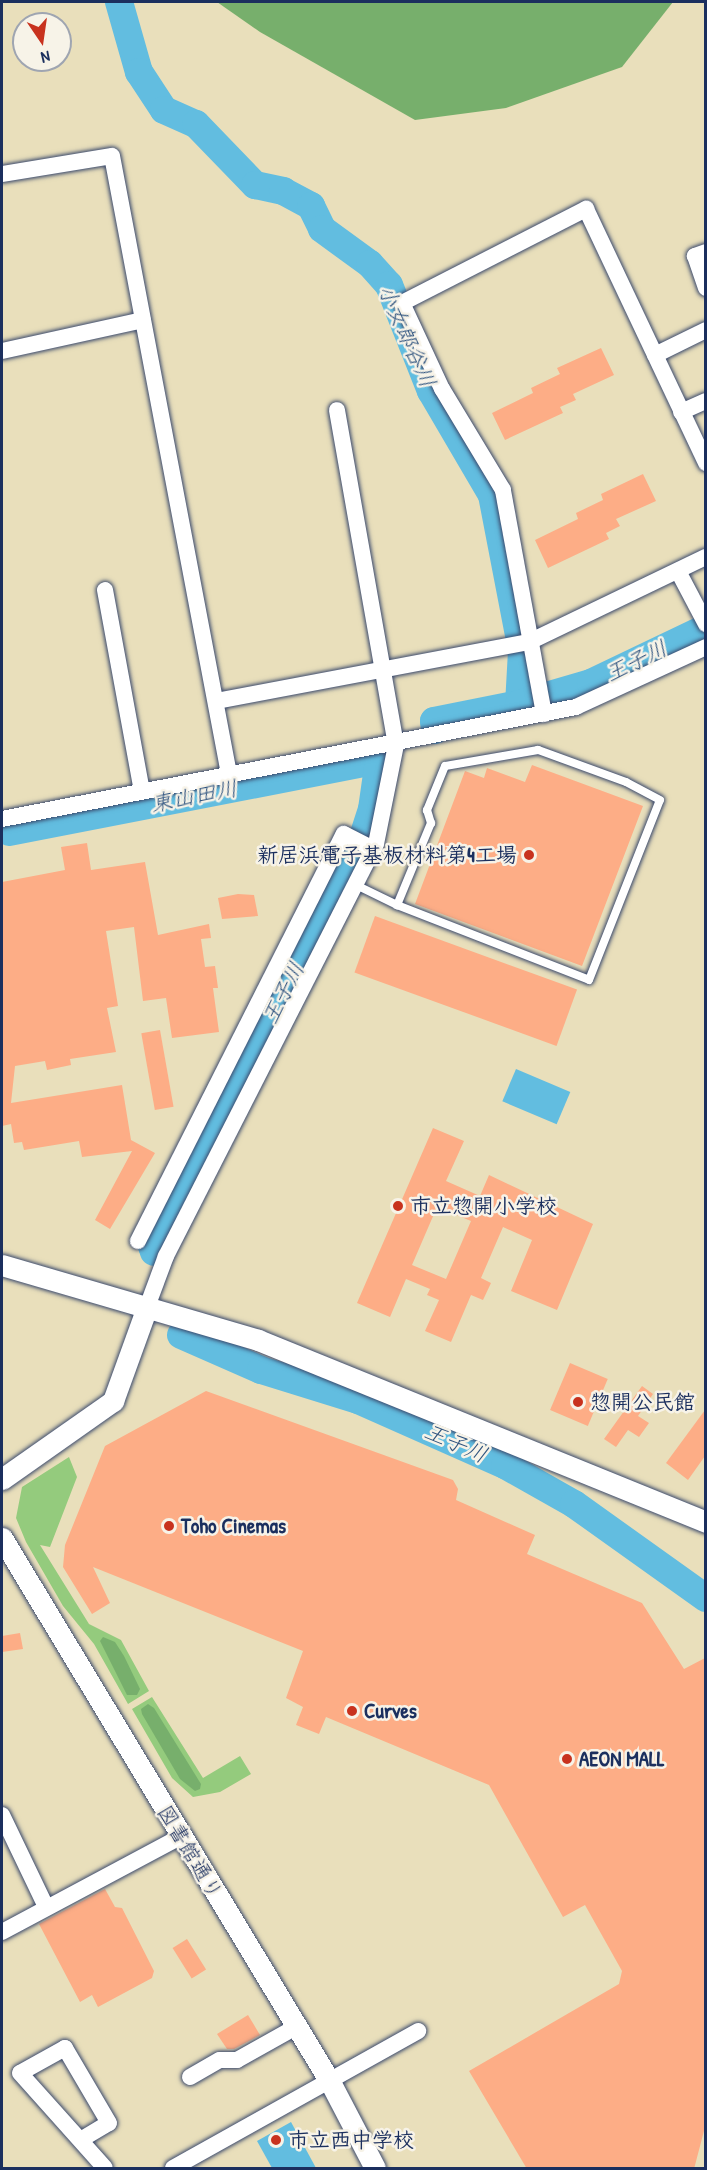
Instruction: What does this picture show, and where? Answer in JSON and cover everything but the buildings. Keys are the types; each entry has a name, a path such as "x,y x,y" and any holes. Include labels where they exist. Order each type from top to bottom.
{"street":[{"path":"2,174 112,156 229,774"},
{"path":"543,711 522,642 503,490 442,389 402,303 586,209 705,463"},
{"path":"705,252 695,256 705,288"},
{"path":"2,351 143,320"},
{"path":"655,355 705,330"},
{"path":"681,412 705,401"},
{"path":"2,1479 113,1401 166,1256 373,849 396,745 337,410"},
{"path":"217,701 522,642 705,557"},
{"path":"678,570 704,621"},
{"path":"105,590 142,792"},
{"path":"2,819 229,774 396,745 543,711 576,707 705,647"},
{"path":"138,1241 344,834 373,849"},
{"path":"2,1265 258,1340 705,1522"},
{"name":"図書館通り","path":"2,1538 180,1837 329,2080 375,2169"},
{"path":"2,1815 46,1907"},
{"path":"2,1932 180,1837"},
{"path":"190,2077 220,2060 237,2060 296,2027"},
{"path":"173,2169 417,2031"},
{"path":"82,2139 109,2123 64,2048 20,2073 82,2139 105,2169"}],"lane":[{"path":"356,885 397,905 589,980 660,800 626,782 538,750 445,766 426,810 430,823 397,905"}],"green space":[{"path":"217,2 673,2 622,67 506,108 415,120 260,32"},
{"path":"69,1457 77,1477 50,1547 40,1545 89,1624 121,1640 149,1691 128,1704 94,1644 63,1606 26,1542 16,1518 22,1487"},
{"path":"103,1637 115,1642 124,1656 140,1689 137,1695 127,1695 100,1641"},
{"path":"152,1697 203,1778 240,1756 251,1774 220,1792 193,1797 172,1778 132,1709"},
{"path":"148,1704 154,1708 201,1784 200,1789 195,1791 180,1779 142,1714 141,1709"}],"water":[{"path":"516,1069 570,1092 557,1124 502,1101"},
{"path":"291,2122 316,2168 272,2168 257,2141"}],"waterway":[{"name":"小女郎谷川","path":"119,2 139,72 164,110 196,124 255,185 283,191 311,206 322,229 370,264 389,285 431,391 492,495 522,651 519,704"},
{"name":"王子川","path":"435,730 434,721 519,704 591,683 706,628"},
{"name":"王子川","path":"9,832 379,760 372,809 361,843 152,1246 154,1252"},
{"name":"王子川","path":"181,1335 261,1370 358,1400 505,1465 574,1504 706,1598"}],"place":[{"name":"新居浜電子基板材料第4工場","path":"529,855"},
{"name":"市立惣開小学校","path":"398,1206"},
{"name":"惣開公民館","path":"578,1402"},
{"name":"Toho Cinemas","path":"169,1526"},
{"name":"Curves","path":"352,1711"},
{"name":"AEON MALL","path":"567,1759"},
{"name":"市立西中学校","path":"276,2140"}],"water label":[{"name":"東山田川","path":"194,796"}]}
